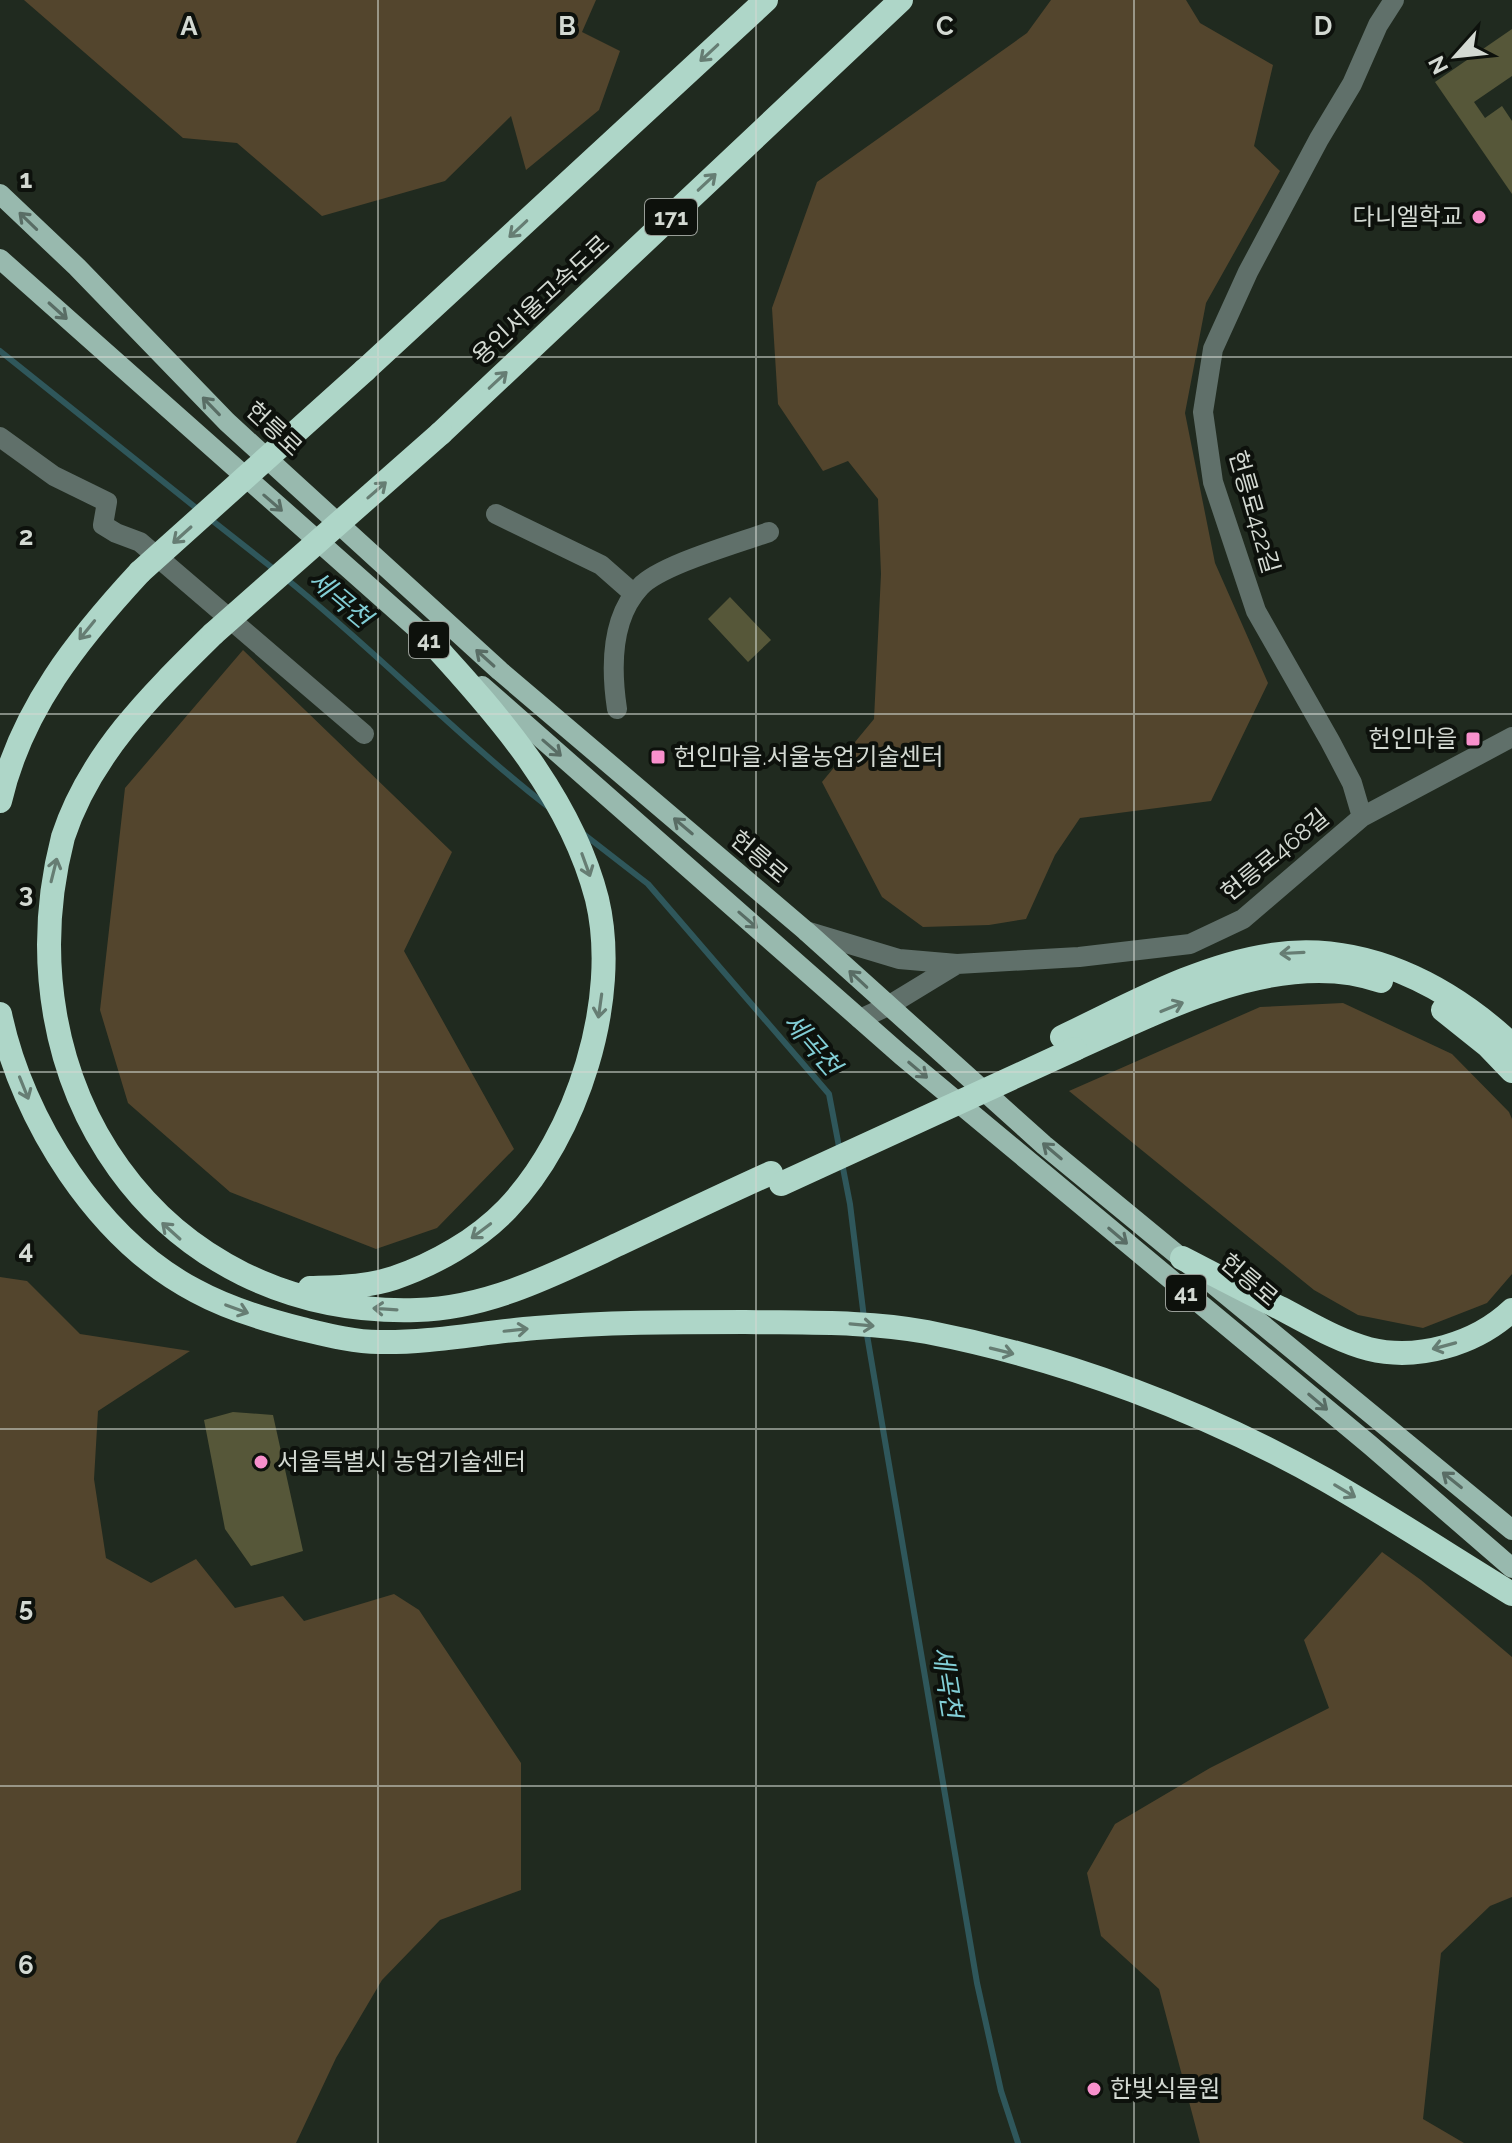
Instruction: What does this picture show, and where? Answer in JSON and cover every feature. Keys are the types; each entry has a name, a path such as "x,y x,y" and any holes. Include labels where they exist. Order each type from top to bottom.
{"highway":[{"path":"0,801 23,736 58,670 94,622 140,572 365,370 766,0"},
{"name":"용인서울고속도로","path":"261,1285 207,1258 181,1240 130,1191 105,1159 69,1090 58,1055 45,979 44,943 52,876 64,834 87,781 118,735 159,687 213,634 441,433 901,0"},
{"path":"261,1285 348,1287 392,1278 449,1252 505,1210 536,1171 586,1071 601,1004 603,978 602,929 587,866 558,805 515,738 431,642"},
{"path":"261,1285 318,1301 367,1308 419,1310 459,1306 540,1281 776,1178 1068,1043 1169,988 1216,969 1271,955 1306,952 1371,961 1418,978 1470,1008 1512,1045"},
{"path":"1068,1043 1237,983 1284,974 1327,972 1366,976 1425,999 1465,1025 1512,1071"},
{"path":"0,1014 15,1064 45,1132 84,1193 135,1248 193,1290 272,1322 377,1343 649,1321 798,1321 926,1332 1104,1380 1243,1437 1324,1479 1512,1594"},
{"path":"272,1322 374,1330 433,1325 494,1312 547,1292 776,1178"},
{"path":"1182,1258 1334,1336 1372,1349 1412,1352 1450,1345 1487,1329 1512,1310"}],"main road":[{"name":"헌릉로","path":"0,194 77,267 227,422 500,671 806,931 1044,1145 1512,1530"},
{"name":"헌릉로","path":"0,259 901,1055 1370,1445 1512,1568"}],"street":[{"name":"헌릉로422길","path":"1362,817 1352,783 1304,691 1256,611 1213,482 1203,412 1213,349 1248,272 1352,84 1378,25 1394,0"},
{"path":"0,437 54,476 107,502 103,525 140,542 364,734"},
{"path":"496,514 601,565 634,594"},
{"path":"617,709 612,676 616,642 626,605 642,584 683,563 769,532"},
{"name":"헌릉로468길","path":"806,931 899,959 957,964 1079,957 1190,944 1243,919 1362,817 1512,737"},
{"name":"헌릉로468길","path":"860,1019 888,1006 957,964"}],"shaded area":[{"path":"24,0 596,0 582,32 620,51 599,110 526,170 511,116 445,181 322,216 237,143 183,138"},
{"path":"1051,0 1186,0 1200,23 1273,65 1254,146 1280,171 1206,303 1185,413 1215,563 1268,683 1211,801 1080,818 1055,855 1026,919 989,925 923,927 882,897 822,782 874,719 881,574 878,499 848,461 823,471 778,404 772,308 817,182 1027,33"},
{"path":"243,650 452,852 404,951 514,1149 437,1228 376,1249 230,1192 128,1103 100,1010 125,788"},
{"path":"1343,1003 1452,1054 1509,1112 1512,1119 1512,1274 1487,1303 1423,1328 1358,1315 1314,1290 1069,1091 1260,1007"},
{"path":"0,1277 27,1281 80,1334 190,1351 98,1411 94,1479 106,1558 151,1583 196,1559 235,1608 283,1596 304,1621 394,1594 419,1610 521,1763 521,1890 440,1920 382,1980 336,2058 296,2143 0,2143"},
{"path":"1382,1552 1421,1580 1512,1657 1512,1897 1490,1906 1441,1953 1423,2119 1464,2143 1200,2143 1159,1989 1101,1936 1087,1873 1115,1824 1210,1768 1329,1708 1304,1640"}],"building":[{"path":"1512,29 1512,76 1474,102 1485,118 1502,106 1512,121 1512,194 1435,82"},
{"path":"730,597 771,640 748,662 708,619"},
{"path":"233,1412 273,1415 303,1551 251,1566 225,1529 204,1420"}],"waterway":[{"name":"세곡천","path":"0,351 200,511"},
{"name":"세곡천","path":"209,518 275,570"},
{"name":"세곡천","path":"284,577 547,806"},
{"name":"세곡천","path":"581,832 648,884 829,1094 840,1152"},
{"name":"세곡천","path":"842,1163 864,1318"},
{"name":"세곡천","path":"866,1329 977,1983 1001,2091 1018,2143"}],"place":[{"name":"다니엘학교","path":"1479,217"},
{"name":"헌인마을","path":"1473,739"},
{"name":"헌인마을.서울농업기술센터","path":"658,757"},
{"name":"서울특별시 농업기술센터","path":"261,1462"},
{"name":"한빛식물원","path":"1094,2089"}]}
